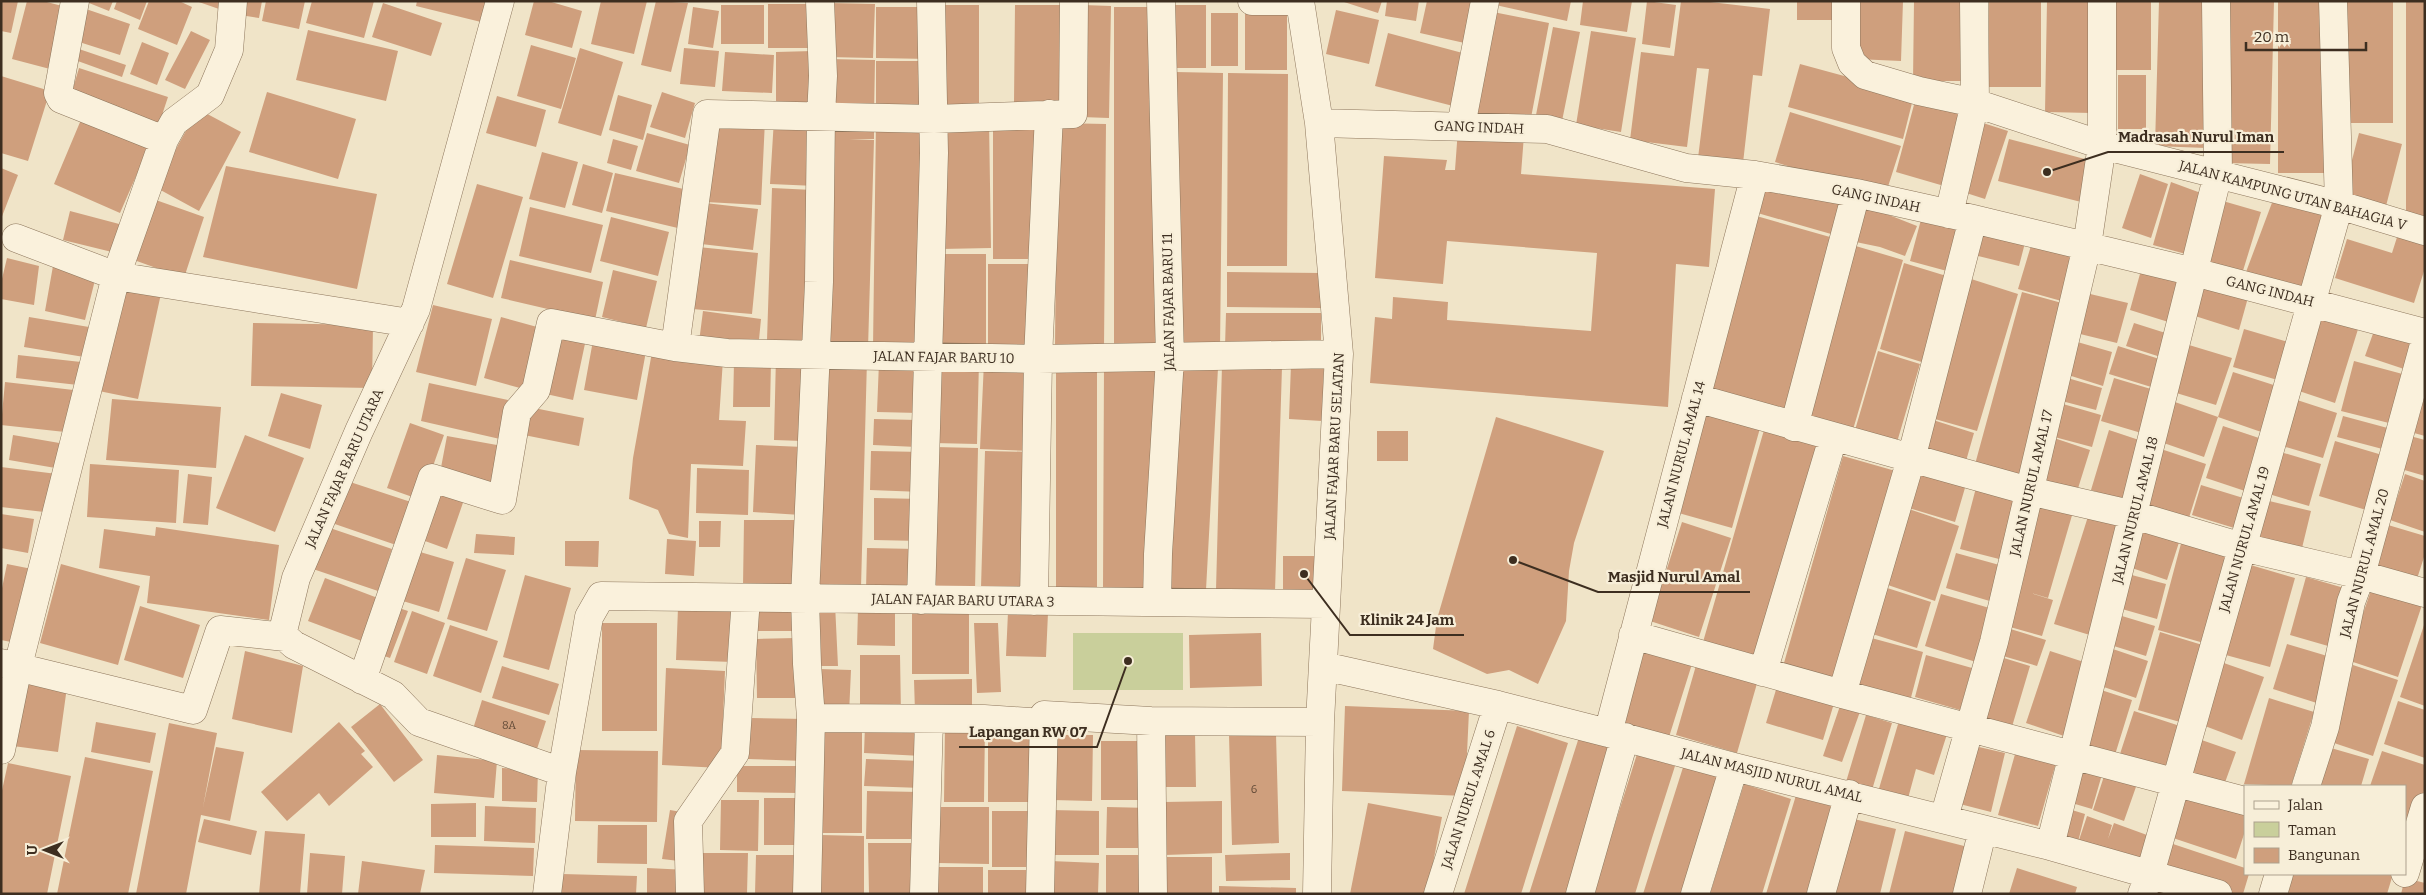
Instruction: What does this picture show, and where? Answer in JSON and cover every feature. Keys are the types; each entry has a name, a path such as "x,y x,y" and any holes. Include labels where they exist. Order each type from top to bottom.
{"street":[{"path":"75,1 58,93 61,99 164,140"},
{"path":"1,750 10,664 116,276 164,140 174,122 210,96 229,50 234,1"},
{"name":"JALAN FAJAR BARU UTARA","path":"285,637 283,625 296,578 359,431 410,323 464,139 500,1"},
{"path":"807,894 811,718 805,598 819,282 823,76 820,1"},
{"path":"921,600 934,119 931,1"},
{"path":"675,346 707,114 934,119 1073,114 1074,1"},
{"name":"JALAN FAJAR BARU 11","path":"1158,602 1158,554 1170,358 1161,1"},
{"path":"1252,1 1300,1"},
{"name":"JALAN FAJAR BARU SELATAN","path":"1300,1 1319,123 1340,354 1320,722 1317,894"},
{"path":"1461,126 1485,1"},
{"name":"JALAN KAMPUNG UTAN BAHAGIA V","path":"1846,1 1846,48 1852,63 1865,75 1919,92 1975,103 2102,145 2340,205 2425,231"},
{"path":"1842,694 1911,459 1961,217 1975,103 1974,1"},
{"name":"JALAN NURUL AMAL 17","path":"1944,818 1994,642 2087,246 2102,145 2102,1"},
{"name":"JALAN NURUL AMAL 18","path":"2050,846 2218,174 2216,1"},
{"name":"JALAN NURUL AMAL 19","path":"2146,884 2340,205 2333,1"},
{"path":"1034,601 1038,359 1049,114"},
{"name":"GANG INDAH","path":"1319,123 1547,129 1686,168 1755,175 1856,194 2087,246 2312,302 2425,333"},
{"name":"JALAN NURUL AMAL 14","path":"1580,894 1617,735 1633,635 1755,175"},
{"path":"1794,427 1856,194"},
{"path":"16,238 116,276 410,323"},
{"name":"JALAN FAJAR BARU 10","path":"362,680 432,478 502,500 517,412 536,390 551,323 675,346 727,353 1038,359 1340,354"},
{"name":"JALAN NURUL AMAL 20","path":"2306,785 2325,727 2351,602 2361,575 2425,341"},
{"path":"1696,398 1833,438 2029,491 2134,515 2242,547 2361,575 2425,593"},
{"path":"1763,672 1833,438"},
{"name":"JALAN FAJAR BARU UTARA 3","path":"562,772 589,617 601,596 1326,604"},
{"path":"690,894 688,821 735,752 746,598"},
{"path":"10,664 193,710 220,630 285,637 294,645 393,695 419,722 562,772 547,894"},
{"path":"1633,635 1970,729 2244,801"},
{"name":"JALAN MASJID NURUL AMAL","path":"1323,666 1498,705 1734,767 1849,794 2050,846 2146,884 2218,894"},
{"name":"JALAN NURUL AMAL 6","path":"1438,894 1498,705"},
{"path":"1040,894 1044,716 1151,721 1320,722"},
{"path":"811,718 984,720 1044,723"},
{"path":"924,894 929,720"},
{"path":"1151,721 1153,894"},
{"path":"1695,894 1734,767"},
{"path":"1821,894 1849,794"},
{"path":"2406,870 2425,807"},
{"path":"1967,894 1983,829"},
{"path":"2272,894 2279,875"},
{"path":"2398,894 2404,875"}],"green space":[{"path":"1073,633 1183,633 1183,690 1073,690"}],"building":[{"path":"1,1 18,1 11,33 1,31"},
{"path":"27,1 43,1 66,7 50,69 12,59"},
{"path":"84,1 113,1 109,11"},
{"path":"117,1 147,1 140,20 114,9"},
{"path":"149,1 179,1 192,7 177,45 138,29"},
{"path":"196,1 221,1 219,9"},
{"path":"243,1 262,1 259,18 240,15"},
{"path":"266,1 305,1 299,29 262,21"},
{"path":"312,1 374,1 364,38 306,23"},
{"path":"417,1 486,1 481,22 416,6"},
{"path":"534,1 548,1 582,11 572,48 525,35"},
{"path":"601,1 647,1 634,54 591,44"},
{"path":"656,1 688,3 671,72 641,65"},
{"path":"1341,1 1382,1 1378,13"},
{"path":"1387,1 1419,1 1416,21 1385,16"},
{"path":"1427,1 1479,1 1469,44 1420,33"},
{"path":"1492,1 1571,1 1567,21 1491,4"},
{"path":"1583,1 1632,1 1627,32 1580,25"},
{"path":"1647,1 1676,5 1670,48 1642,44"},
{"path":"1681,1 1702,1 1770,9 1762,76 1753,75 1743,163 1698,158 1709,69 1697,68 1687,147 1630,140 1641,52 1674,56"},
{"path":"1797,1 1835,1 1835,20 1797,20"},
{"path":"1858,1 1903,1 1901,61 1856,59"},
{"path":"1914,1 1966,1 1965,81 1913,81"},
{"path":"1989,1 2041,1 2041,87 1989,87"},
{"path":"2047,1 2094,1 2092,113 2045,112"},
{"path":"2109,1 2151,1 2151,70 2109,70"},
{"path":"2159,1 2210,1 2206,148 2155,146"},
{"path":"2227,1 2274,1 2270,164 2224,163"},
{"path":"2278,1 2327,1 2327,173 2278,173"},
{"path":"2341,1 2393,1 2393,123 2341,123"},
{"path":"2406,1 2425,1 2425,218 2406,218"},
{"path":"383,3 442,23 431,56 372,37"},
{"path":"828,3 875,4 873,58 827,57"},
{"path":"768,4 819,4 819,48 768,48"},
{"path":"721,5 764,5 764,44 721,44"},
{"path":"941,5 979,5 979,115 941,115"},
{"path":"1015,5 1061,5 1059,103 1014,102"},
{"path":"1083,5 1111,6 1109,118 1081,117"},
{"path":"1166,5 1206,5 1206,68 1166,68"},
{"path":"1245,5 1287,5 1287,70 1245,70"},
{"path":"693,7 719,11 713,48 688,44"},
{"path":"876,7 930,7 930,59 876,58"},
{"path":"1114,7 1158,7 1158,350 1114,350"},
{"path":"86,9 130,24 120,55 76,41"},
{"path":"1336,10 1379,20 1369,64 1326,54"},
{"path":"1488,11 1549,23 1530,123 1469,111"},
{"path":"1211,13 1238,13 1238,66 1211,66"},
{"path":"1553,27 1580,32 1562,121 1536,115"},
{"path":"308,30 398,51 386,101 296,80"},
{"path":"191,31 210,40 185,89 165,80"},
{"path":"1591,31 1636,38 1621,132 1576,125"},
{"path":"1388,33 1470,55 1457,107 1375,86"},
{"path":"142,42 169,53 157,85 130,74"},
{"path":"531,45 576,58 561,109 517,96"},
{"path":"580,48 623,62 601,136 558,123"},
{"path":"684,48 719,51 715,87 680,84"},
{"path":"79,49 126,65 122,77 75,60"},
{"path":"813,51 815,103 776,104 776,52"},
{"path":"725,52 774,55 772,93 722,91"},
{"path":"829,59 875,60 874,114 827,113"},
{"path":"876,61 930,61 930,116 876,115"},
{"path":"1800,64 1914,95 1903,139 1788,107"},
{"path":"79,68 168,97 159,124 71,95"},
{"path":"1176,72 1223,73 1220,350 1173,350"},
{"path":"1228,73 1288,74 1287,266 1227,266"},
{"path":"2118,75 2146,75 2146,129 2118,129"},
{"path":"1,76 50,91 28,161 1,153"},
{"path":"267,92 356,119 338,179 249,152"},
{"path":"662,92 695,103 685,138 650,127"},
{"path":"618,95 652,105 643,140 609,130"},
{"path":"497,96 546,110 536,147 486,133"},
{"path":"1915,101 1970,116 1951,188 1896,172"},
{"path":"198,109 241,132 199,211 155,187"},
{"path":"1790,112 1901,146 1885,196 1775,162"},
{"path":"83,115 150,144 120,213 54,184"},
{"path":"710,117 765,120 761,205 706,202"},
{"path":"827,117 874,118 874,139 849,139 874,140 868,349 822,348"},
{"path":"993,118 1038,118 1038,259 993,259"},
{"path":"774,119 819,122 816,186 770,184"},
{"path":"876,120 930,121 927,348 873,348"},
{"path":"989,121 991,248 941,249 939,122"},
{"path":"1057,123 1106,124 1104,348 1055,348"},
{"path":"1983,123 2008,131 1985,199 1960,191"},
{"path":"1458,129 1524,135 1521,174 1715,189 1709,267 1676,264 1668,407 1370,383 1375,317 1392,319 1393,297 1448,302 1447,320 1591,331 1597,253 1447,241 1443,284 1375,278 1384,156 1447,160 1445,170 1455,170"},
{"path":"647,133 690,145 679,183 636,171"},
{"path":"2359,133 2402,144 2386,206 2343,195"},
{"path":"613,139 638,146 631,170 607,163"},
{"path":"2009,139 2096,162 2085,203 1998,181"},
{"path":"542,152 578,162 565,208 529,199"},
{"path":"583,164 613,173 602,213 572,205"},
{"path":"226,166 377,194 357,289 203,257"},
{"path":"1,168 18,175 1,219"},
{"path":"615,173 692,191 682,229 606,211"},
{"path":"2140,174 2168,184 2151,238 2122,228"},
{"path":"1763,180 1847,203 1838,236 1754,212"},
{"path":"2171,182 2209,196 2193,256 2153,245"},
{"path":"477,184 523,197 493,298 447,284"},
{"path":"772,188 813,190 809,341 767,340"},
{"path":"2276,192 2334,214 2304,294 2246,272"},
{"path":"153,199 204,217 184,278 134,260"},
{"path":"2216,199 2261,212 2242,274 2198,261"},
{"path":"1856,202 1917,226 1905,256 1880,247 1846,240"},
{"path":"705,203 758,209 753,250 701,244"},
{"path":"530,207 603,225 591,273 519,256"},
{"path":"70,211 123,225 116,253 63,240"},
{"path":"1753,215 1837,239 1789,413 1705,390"},
{"path":"1922,216 1970,229 1958,274 1910,261"},
{"path":"611,217 669,232 658,276 600,261"},
{"path":"1976,227 2026,239 2019,266 1970,254"},
{"path":"2399,231 2425,239 2425,268 2414,303 2335,278 2347,239 2392,253"},
{"path":"2033,239 2079,252 2065,302 2018,289"},
{"path":"1849,244 1903,260 1852,433 1799,417"},
{"path":"698,247 758,253 752,314 692,309"},
{"path":"937,254 986,254 986,348 937,348"},
{"path":"7,258 39,266 34,305 1,299 1,283"},
{"path":"510,260 603,282 595,320 501,298"},
{"path":"1904,263 1953,278 1928,364 1880,349"},
{"path":"2143,263 2192,278 2178,325 2130,310"},
{"path":"988,264 1036,264 1036,346 988,346"},
{"path":"53,266 96,276 85,320 45,311"},
{"path":"613,270 657,281 646,328 602,317"},
{"path":"1227,272 1322,273 1322,308 1227,307"},
{"path":"1968,278 2018,294 1977,431 1928,417"},
{"path":"118,279 162,289 138,399 94,390"},
{"path":"2205,280 2249,294 2239,330 2195,316"},
{"path":"2022,292 2069,305 2020,480 1974,468"},
{"path":"2086,293 2128,303 2117,343 2076,333"},
{"path":"433,305 492,319 476,386 416,372"},
{"path":"703,311 761,319 758,350 699,342"},
{"path":"1226,313 1321,313 1321,348 1225,347"},
{"path":"2322,313 2359,326 2335,403 2296,390"},
{"path":"29,317 95,328 90,358 24,347"},
{"path":"501,317 548,330 531,391 484,378"},
{"path":"253,323 373,325 372,388 251,386"},
{"path":"2134,323 2175,336 2167,359 2126,346"},
{"path":"2375,328 2413,341 2404,369 2365,356"},
{"path":"2244,329 2291,343 2281,381 2233,367"},
{"path":"551,331 586,339 573,400 537,392"},
{"path":"594,335 647,346 637,400 584,390"},
{"path":"2074,341 2112,352 2103,386 2065,374"},
{"path":"2189,345 2232,358 2216,405 2173,392"},
{"path":"2118,346 2169,362 2161,390 2109,374"},
{"path":"1878,351 1920,364 1895,449 1853,437"},
{"path":"652,352 723,359 719,420 746,421 743,466 691,464 688,538 669,534 658,510 629,499 633,458"},
{"path":"18,355 81,362 78,385 16,378"},
{"path":"776,356 806,357 803,441 774,440"},
{"path":"818,358 867,359 861,588 812,587"},
{"path":"934,360 979,361 977,444 933,443"},
{"path":"1056,361 1097,361 1097,590 1056,590"},
{"path":"2354,361 2410,376 2397,425 2341,411"},
{"path":"734,362 771,362 770,407 733,407"},
{"path":"879,362 921,363 919,413 877,412"},
{"path":"984,362 1036,364 1032,451 980,449"},
{"path":"1291,364 1324,366 1322,421 1289,419"},
{"path":"1222,365 1282,367 1275,592 1216,590"},
{"path":"1104,366 1155,366 1154,591 1103,590"},
{"path":"1177,366 1218,368 1206,590 1165,588"},
{"path":"2233,372 2283,388 2267,434 2218,417"},
{"path":"2064,377 2102,388 2096,410 2058,400"},
{"path":"2114,378 2161,392 2148,435 2101,421"},
{"path":"5,382 82,391 65,432 1,425"},
{"path":"429,383 508,400 500,439 421,421"},
{"path":"281,393 322,405 310,449 268,436"},
{"path":"2425,395 2425,436 2414,433"},
{"path":"112,399 221,407 216,468 106,460"},
{"path":"2294,399 2337,413 2323,458 2279,445"},
{"path":"2172,401 2218,417 2204,457 2158,441"},
{"path":"2056,402 2101,415 2092,447 2047,435"},
{"path":"1705,405 1762,421 1732,528 1675,512"},
{"path":"529,407 584,418 579,446 524,435"},
{"path":"2343,416 2395,430 2390,451 2337,437"},
{"path":"1496,417 1604,451 1574,543 1569,571 1566,621 1538,684 1509,670 1487,674 1433,649 1437,619"},
{"path":"874,419 918,420 917,447 873,445"},
{"path":"1933,420 1974,433 1964,468 1923,455"},
{"path":"410,423 444,435 421,500 387,488"},
{"path":"2223,426 2268,441 2251,493 2206,478"},
{"path":"1764,430 1825,448 1762,664 1701,649"},
{"path":"2109,430 2148,443 2130,502 2091,490"},
{"path":"1377,431 1408,431 1408,461 1377,461"},
{"path":"13,435 71,445 67,470 9,460"},
{"path":"245,435 304,458 275,532 216,508"},
{"path":"447,436 508,447 500,490 439,478"},
{"path":"2410,436 2425,440 2425,476 2401,469"},
{"path":"2051,437 2090,450 2075,498 2036,486"},
{"path":"2335,441 2389,457 2373,512 2319,496"},
{"path":"756,445 804,447 801,515 753,512"},
{"path":"935,447 978,448 975,590 932,589"},
{"path":"2158,448 2206,464 2187,524 2138,508"},
{"path":"2274,450 2321,464 2309,506 2262,492"},
{"path":"871,451 923,452 922,492 870,490"},
{"path":"985,451 1035,452 1031,590 981,588"},
{"path":"1843,456 1899,472 1836,686 1782,670"},
{"path":"90,464 179,470 176,523 87,517"},
{"path":"1,467 57,474 53,513 1,507"},
{"path":"697,468 749,470 748,515 696,513"},
{"path":"1921,468 1967,481 1955,522 1909,508"},
{"path":"188,474 212,477 208,525 183,523"},
{"path":"2405,474 2425,481 2425,532 2390,520"},
{"path":"344,480 414,503 399,546 329,522"},
{"path":"1978,480 2021,490 2003,560 1960,549"},
{"path":"434,482 466,494 447,549 414,537"},
{"path":"2201,485 2253,501 2244,531 2192,515"},
{"path":"2036,494 2075,505 2048,598 2024,591 2053,600 2042,636 2003,625"},
{"path":"874,498 922,499 921,541 874,540"},
{"path":"2265,500 2311,511 2302,548 2255,536"},
{"path":"1903,507 1959,526 1935,601 1879,582"},
{"path":"2091,507 2130,520 2093,636 2054,624"},
{"path":"1,514 34,519 28,553 1,548"},
{"path":"744,520 798,520 798,587 743,586"},
{"path":"699,521 721,521 720,547 699,547"},
{"path":"1682,522 1731,538 1699,637 1650,621"},
{"path":"2140,523 2181,536 2167,580 2126,566"},
{"path":"2388,525 2425,536 2425,554 2416,582 2373,568"},
{"path":"324,526 392,549 378,591 310,568"},
{"path":"156,527 279,545 269,620 147,603 150,576 99,568 104,529 155,536"},
{"path":"476,534 515,537 514,555 474,553"},
{"path":"2183,536 2236,551 2211,645 2158,630"},
{"path":"667,539 696,541 694,576 665,574"},
{"path":"565,541 599,541 598,567 565,566"},
{"path":"867,548 917,549 917,590 866,590"},
{"path":"410,549 454,562 439,612 393,598"},
{"path":"1956,553 2003,566 1993,602 1946,588"},
{"path":"1283,556 1325,556 1324,592 1283,591"},
{"path":"466,558 506,570 487,631 447,619"},
{"path":"7,564 37,570 21,644 1,640 1,593"},
{"path":"61,564 140,586 118,665 40,643"},
{"path":"2247,564 2295,578 2270,667 2222,654"},
{"path":"2124,573 2166,584 2157,619 2115,607"},
{"path":"525,575 571,588 549,670 503,657"},
{"path":"2306,577 2351,590 2335,648 2290,635"},
{"path":"325,578 383,600 367,643 308,621"},
{"path":"2375,579 2425,596 2398,677 2347,660"},
{"path":"1881,586 1931,602 1917,648 1866,632"},
{"path":"1941,594 1993,609 1976,662 1925,646"},
{"path":"752,603 798,603 798,631 752,631"},
{"path":"811,604 835,604 838,666 813,666"},
{"path":"390,605 408,611 390,658 373,652"},
{"path":"140,606 200,625 183,678 124,660"},
{"path":"678,608 735,609 733,662 676,660"},
{"path":"858,609 895,610 895,646 857,645"},
{"path":"412,611 445,623 427,674 394,662"},
{"path":"912,611 969,611 969,674 912,674"},
{"path":"1008,612 1048,613 1046,657 1006,656"},
{"path":"2112,613 2155,626 2146,656 2104,643"},
{"path":"602,623 657,623 657,731 602,731"},
{"path":"974,623 998,623 1001,692 977,693"},
{"path":"450,625 498,641 481,693 433,676"},
{"path":"2425,626 2425,706 2400,697"},
{"path":"2004,627 2046,640 2037,666 1996,654"},
{"path":"2160,632 2209,647 2187,724 2138,710"},
{"path":"1261,633 1262,686 1190,688 1189,635"},
{"path":"1864,636 1923,652 1909,705 1850,689"},
{"path":"796,638 797,698 757,698 756,639"},
{"path":"2287,644 2334,658 2320,704 2273,689"},
{"path":"2107,647 2148,661 2136,698 2095,684"},
{"path":"1645,649 1692,664 1669,737 1622,722"},
{"path":"245,651 303,666 292,733 232,719"},
{"path":"2050,651 2087,663 2064,736 2026,723"},
{"path":"860,655 900,655 901,715 860,715"},
{"path":"1926,655 1972,668 1960,710 1915,697"},
{"path":"1994,655 2030,666 2011,730 1974,718"},
{"path":"2218,661 2264,677 2242,740 2197,723"},
{"path":"1697,662 1758,680 1737,753 1676,735"},
{"path":"2353,665 2398,680 2373,756 2328,741"},
{"path":"502,666 559,684 549,715 492,698"},
{"path":"666,668 725,671 721,768 662,765"},
{"path":"819,669 851,670 849,714 817,713"},
{"path":"972,679 972,711 915,712 914,680"},
{"path":"22,680 67,687 58,752 13,746"},
{"path":"1778,683 1835,700 1823,740 1766,723"},
{"path":"2098,689 2132,700 2114,758 2079,747"},
{"path":"2269,698 2314,712 2291,785 2244,784"},
{"path":"482,700 546,721 537,749 473,729"},
{"path":"1842,700 1862,706 1842,762 1823,756"},
{"path":"2398,701 2425,710 2425,758 2384,744"},
{"path":"380,704 423,760 394,782 351,727"},
{"path":"1345,706 1469,711 1465,796 1342,791"},
{"path":"2134,711 2180,726 2165,772 2119,757"},
{"path":"1901,714 1948,731 1934,775 1916,769 1907,802 1878,792"},
{"path":"1866,715 1892,723 1872,790 1846,782"},
{"path":"750,718 806,719 805,761 748,759"},
{"path":"817,720 862,721 862,833 817,833"},
{"path":"96,722 156,733 150,763 91,752"},
{"path":"339,722 365,751 361,754 373,767 329,806 319,793 287,821 261,792"},
{"path":"169,723 217,733 203,807 216,747 244,752 230,821 201,815 186,894 136,894"},
{"path":"945,724 985,725 984,802 944,802"},
{"path":"865,726 924,729 922,756 864,753"},
{"path":"1517,726 1568,743 1521,894 1464,894"},
{"path":"988,727 1040,727 1040,802 988,802"},
{"path":"1163,733 1195,733 1196,787 1163,787"},
{"path":"1276,734 1279,843 1232,845 1229,735"},
{"path":"1580,734 1621,747 1574,894 1529,894"},
{"path":"1054,735 1093,735 1092,801 1053,800"},
{"path":"2193,737 2236,752 2223,788 2180,772"},
{"path":"1101,741 1148,741 1148,800 1101,800"},
{"path":"1966,744 2005,753 1991,812 1952,802"},
{"path":"2324,746 2369,759 2361,785 2312,785"},
{"path":"2017,747 2057,759 2038,826 1998,815"},
{"path":"576,750 658,751 657,822 575,821"},
{"path":"2382,751 2425,765 2425,788 2408,837 2406,836 2406,785 2370,785"},
{"path":"1637,754 1675,766 1635,894 1593,894"},
{"path":"437,755 497,761 494,798 434,793"},
{"path":"85,757 153,771 128,894 57,894"},
{"path":"866,759 922,761 922,788 864,786"},
{"path":"1685,761 1727,774 1689,894 1643,894"},
{"path":"8,763 71,776 47,894 1,894 1,795"},
{"path":"2076,763 2103,771 2092,809 2065,801"},
{"path":"737,766 800,766 799,793 737,792"},
{"path":"502,768 538,770 537,802 502,801"},
{"path":"2105,773 2137,784 2124,821 2093,810"},
{"path":"1744,784 1791,799 1762,894 1710,894"},
{"path":"867,791 920,792 919,839 866,839"},
{"path":"1797,792 1844,807 1816,894 1766,894"},
{"path":"2178,792 2244,815 2244,834 2236,859 2164,835"},
{"path":"764,798 806,798 806,845 764,845"},
{"path":"721,800 759,800 758,851 720,850"},
{"path":"1222,801 1222,853 1165,855 1164,802"},
{"path":"476,803 476,837 431,837 431,804"},
{"path":"1368,803 1442,817 1427,894 1350,894"},
{"path":"485,806 536,808 535,843 484,841"},
{"path":"938,807 989,807 989,864 938,863"},
{"path":"1107,807 1151,808 1151,848 1106,848"},
{"path":"2062,807 2085,814 2077,846 2053,839"},
{"path":"670,810 687,813 679,861 662,859"},
{"path":"1050,810 1099,811 1099,855 1050,855"},
{"path":"992,811 1036,811 1036,867 992,867"},
{"path":"2087,816 2112,825 2108,839 2114,823 2158,839 2148,867 2078,843"},
{"path":"204,819 257,831 251,855 198,842"},
{"path":"1854,819 1896,829 1880,894 1835,894"},
{"path":"598,825 647,825 647,864 597,863"},
{"path":"265,831 305,834 300,894 259,894"},
{"path":"1905,831 1968,847 1956,894 1889,894"},
{"path":"821,835 864,836 864,894 820,894"},
{"path":"2167,842 2244,868 2244,875 2249,875 2243,894 2232,894 2158,869"},
{"path":"868,843 917,843 917,894 869,894"},
{"path":"435,845 534,848 533,876 434,873"},
{"path":"310,853 345,856 342,894 307,894"},
{"path":"703,853 748,853 747,894 702,894"},
{"path":"1290,853 1290,880 1226,881 1225,855"},
{"path":"756,855 800,855 799,894 755,894"},
{"path":"1106,855 1148,855 1148,894 1106,894"},
{"path":"1165,857 1212,857 1212,894 1166,894"},
{"path":"362,861 425,870 420,894 358,894"},
{"path":"1050,861 1099,863 1098,894 1050,894"},
{"path":"937,867 983,867 983,894 937,894"},
{"path":"647,868 688,870 687,894 647,894"},
{"path":"2017,868 2077,887 2075,894 2009,894"},
{"path":"988,870 1031,870 1031,894 988,894"},
{"path":"562,874 637,876 636,894 562,894"},
{"path":"2289,875 2393,875 2387,894 2293,894 2284,891"},
{"path":"2405,878 2425,883 2423,894 2401,894"},
{"path":"1219,886 1296,888 1296,894 1219,894"}],"place":[{"name":"Madrasah Nurul Iman","path":"2047,172"},
{"name":"Masjid Nurul Amal","path":"1513,560"},
{"name":"Klinik 24 Jam","path":"1304,574"},
{"name":"Lapangan RW 07","path":"1128,661"}]}
